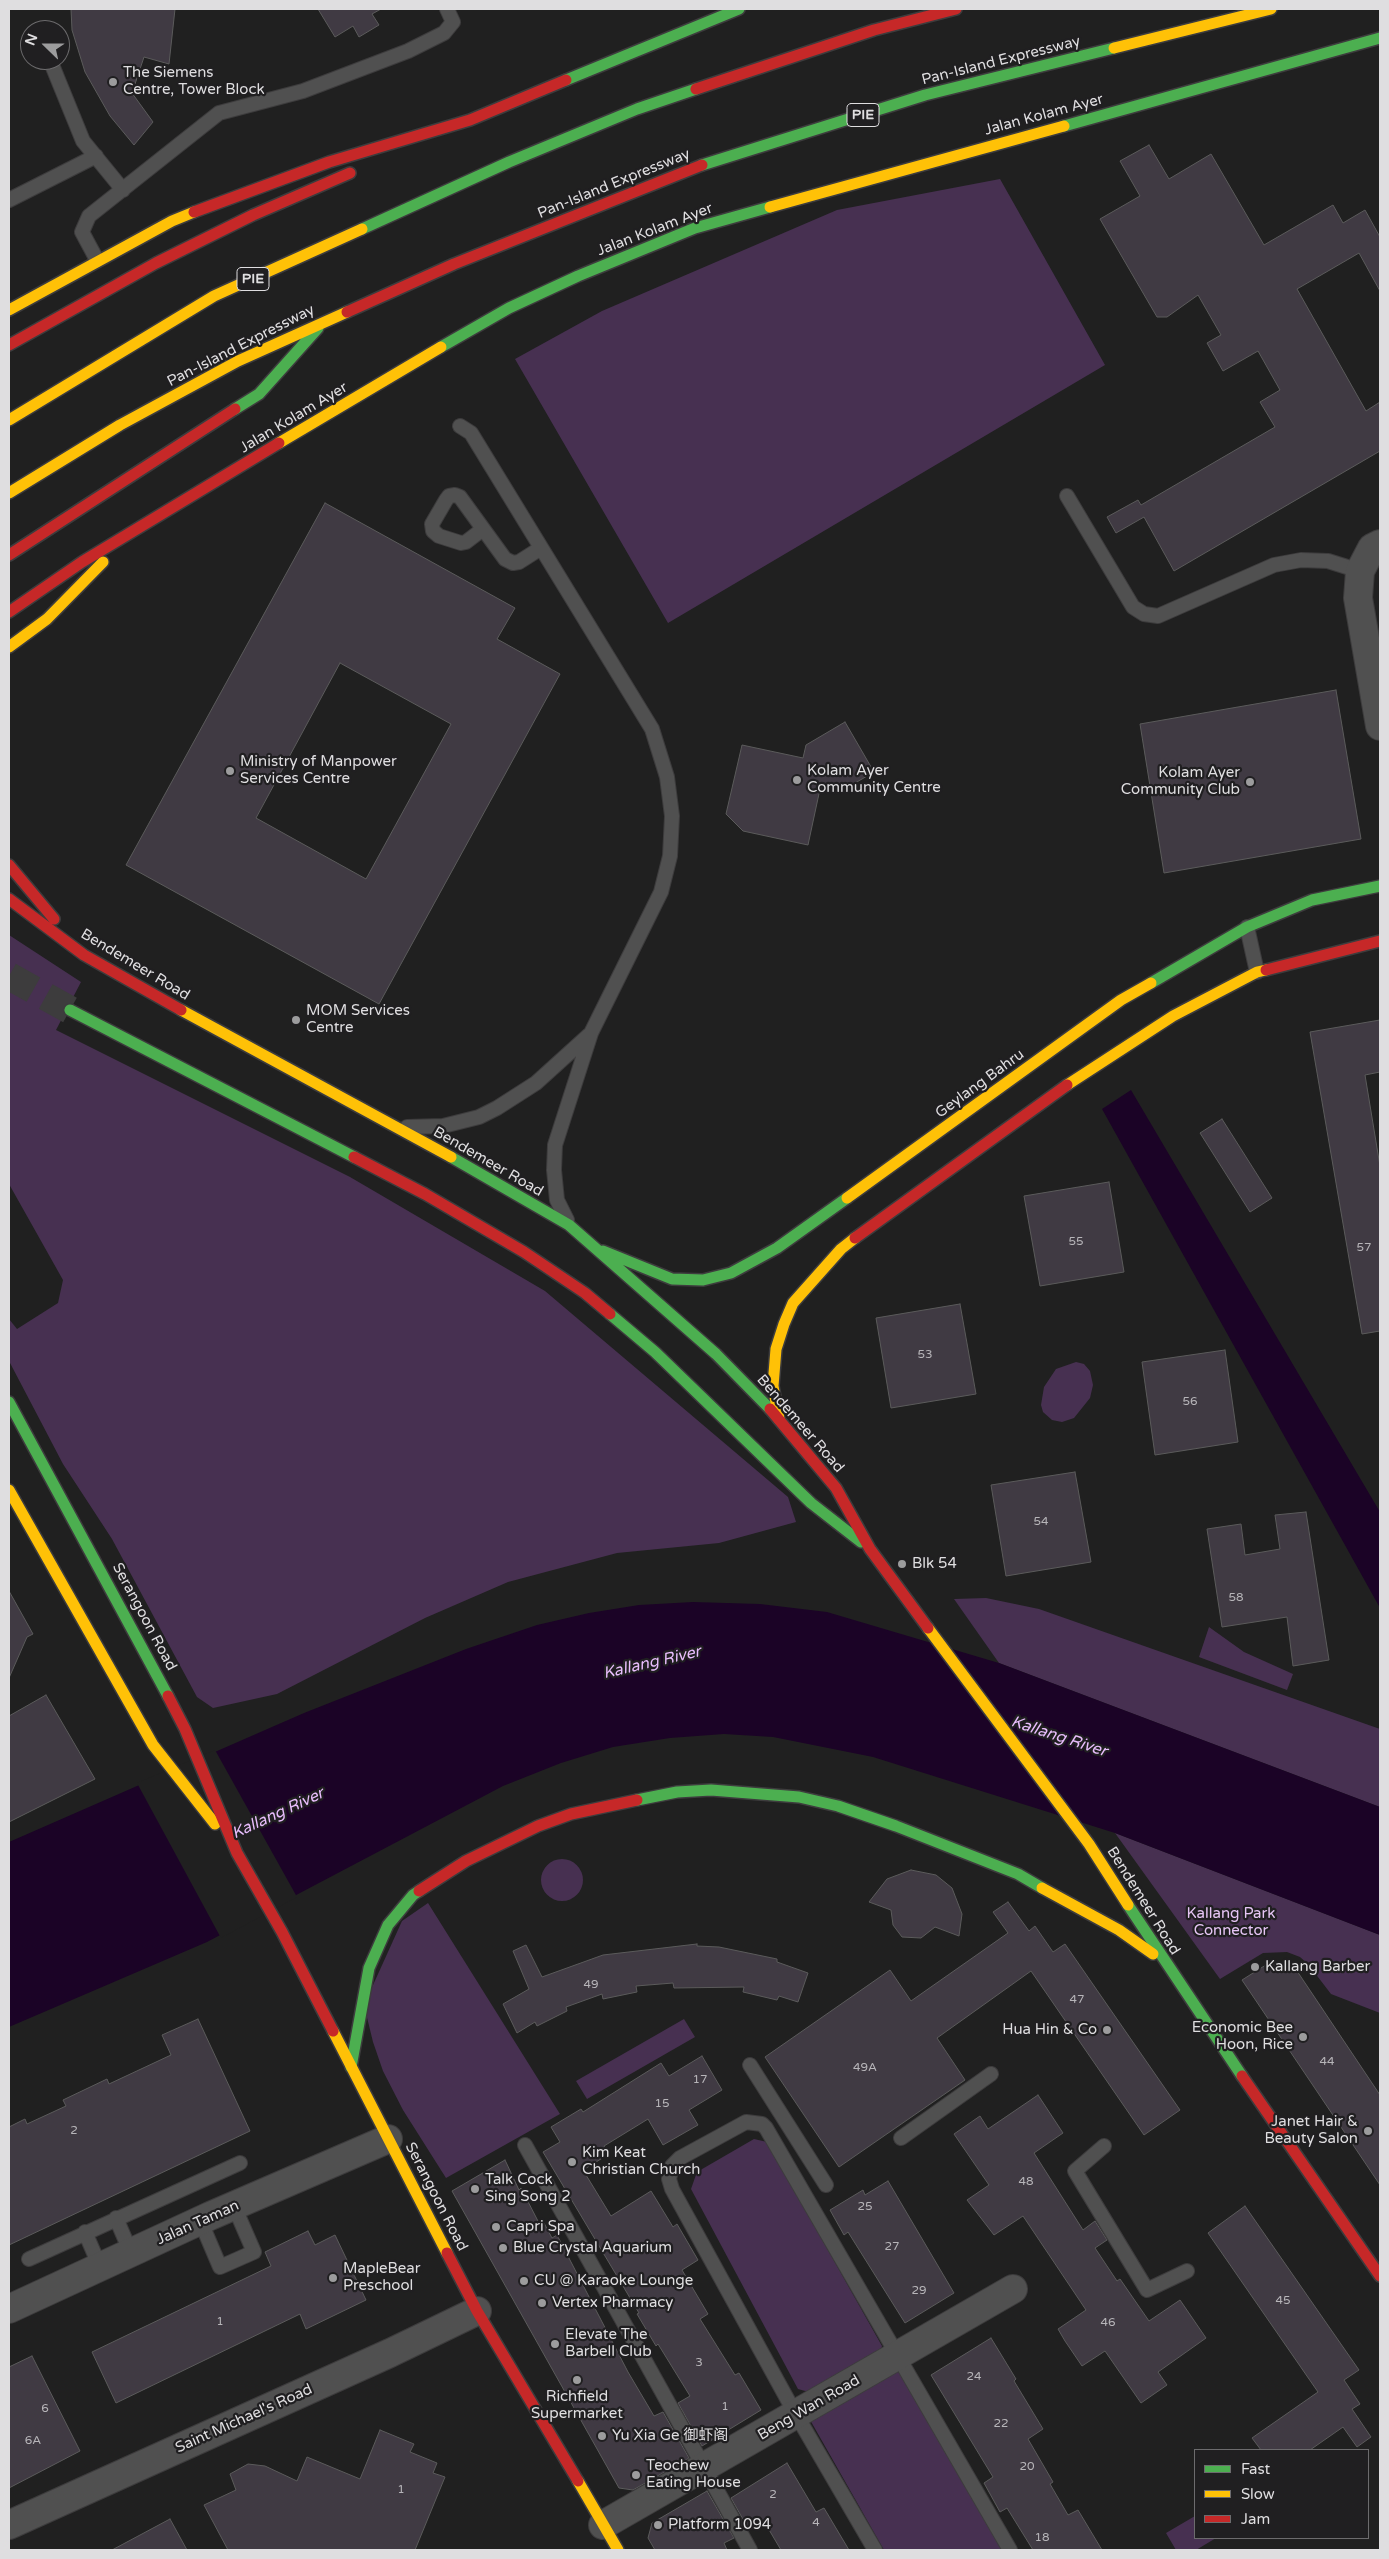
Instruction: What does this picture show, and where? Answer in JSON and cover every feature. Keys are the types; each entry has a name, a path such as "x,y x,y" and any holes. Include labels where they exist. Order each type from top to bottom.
{"main road":[{"path":"377,161 470,120 739,9"},
{"name":"PIE","path":"9,420 214,296 510,162 637,109 874,30 956,9"},
{"name":"Pan-Island Expressway","path":"9,493 120,425 238,361 325,320 454,264 680,172 926,95 1271,9"},
{"path":"874,30 887,16"},
{"name":"Jalan Kolam Ayer","path":"9,612 50,582 509,308 578,276 695,228 1380,38"},
{"path":"9,310 172,220 329,162 470,120"},
{"path":"9,345 156,263 253,214 360,168"},
{"path":"9,555 187,438 259,394 325,320"},
{"path":"9,647 47,619 83,581 141,527"},
{"path":"9,865 84,955"},
{"name":"Geylang Bahru","path":"601,1251 672,1279 703,1280 731,1273 777,1248 1121,1000 1247,927 1312,900 1380,886"},
{"name":"Bendemeer Road","path":"9,899 84,955 198,1020 398,1127 569,1225 601,1251 716,1354 778,1419 836,1488 870,1550 912,1610 1089,1844 1162,1962 1380,2276"},
{"path":"26,926 84,955"},
{"path":"778,1419 773,1386 776,1350 784,1324 793,1303 841,1249 891,1210 1071,1082 1173,1016 1257,972 1380,941"},
{"name":"Bendemeer Road","path":"70,1010 425,1194 524,1252 585,1293 655,1352 812,1503 870,1550"},
{"name":"Serangoon Road","path":"9,1402 126,1615 185,1729 237,1853 282,1932 477,2311 618,2550"},
{"name":"Serangoon Road","path":"9,1490 153,1745 237,1853"},
{"path":"351,2067 369,1968 388,1925 413,1895 466,1861 538,1826 571,1814 677,1792 711,1790 799,1797 838,1806 896,1826 1018,1874 1086,1914 1119,1930 1162,1962"}],"street":[{"path":"1380,544 1372,548 1360,571 1358,598 1380,726"},
{"name":"Jalan Taman","path":"9,2309 200,2220 388,2139"},
{"name":"Beng Wan Road","path":"603,2525 797,2416 1014,2289"},
{"name":"Saint Michael's Road","path":"9,2525 390,2353 477,2311"}],"lane":[{"path":"97,260 82,232 89,216 219,113 303,91 408,51 444,33 453,22 447,9"},
{"path":"54,70 83,141 123,190"},
{"path":"9,200 96,156"},
{"path":"460,426 471,433 652,729 667,777 672,816 670,856 661,892 591,1033 555,1145 554,1170 557,1200 569,1225"},
{"path":"1067,496 1133,607 1144,614 1158,616 1274,565 1301,560 1328,562 1360,571"},
{"path":"483,529 505,559 513,563 520,562 541,548"},
{"path":"1247,927 1257,972"},
{"path":"398,1127 443,1126 479,1116 497,1108 536,1084 591,1033"},
{"path":"750,2064 826,2185"},
{"path":"901,2138 991,2074"},
{"path":"875,2550 797,2416 672,2189 669,2178 672,2166 680,2158 746,2122 762,2124 766,2128 1010,2550"},
{"path":"524,2145 750,2550"},
{"path":"1104,2146 1075,2171 1147,2290 1187,2271"},
{"path":"792,2172 810,2159"},
{"path":"29,2259 240,2163"},
{"path":"200,2220 220,2268 254,2252 234,2206"},
{"path":"116,2218 131,2253"},
{"path":"85,2232 100,2267"}],"green space":[{"path":"1000,179 1105,365 668,623 515,359 602,311 837,210"},
{"path":"9,935 81,982 56,1030 350,1177 545,1291 788,1497 796,1522 719,1543 617,1553 508,1582 425,1618 277,1694 213,1708 197,1697 112,1539 63,1464 9,1361 9,1319 17,1329 58,1303 63,1280 9,1184"},
{"path":"1076,1362 1084,1364 1090,1371 1093,1385 1090,1398 1074,1418 1062,1422 1052,1420 1043,1412 1041,1405 1044,1387 1056,1369"},
{"path":"986,1598 1039,1609 1380,1729 1380,1807 999,1663 954,1599"},
{"path":"1209,1627 1244,1652 1293,1674 1287,1690 1199,1657"},
{"name":"Kallang Park Connector","path":"1115,1833 1380,1935 1380,2013 1331,1994 1308,1964 1300,1957 1287,1952 1263,1953 1220,1979"},
{"path":"566,1859 574,1862 580,1868 583,1880 580,1892 574,1898 558,1901 550,1898 544,1892 541,1876 544,1868 550,1862"},
{"path":"428,1903 560,2114 446,2178 403,2110 383,2071 373,2042 364,2005 402,1921"},
{"path":"684,2019 695,2037 587,2099 576,2081"},
{"path":"754,2139 767,2142 882,2346 877,2363 816,2394 798,2389 691,2189 697,2172"},
{"path":"897,2367 1005,2550 884,2550 809,2418"},
{"path":"1194,2517 1194,2539 1214,2539 1196,2550 1176,2550 1166,2533"}],"water":[{"path":"1131,1090 1380,1512 1380,1608 1102,1109"},
{"name":"Kallang River","path":"693,1602 760,1604 827,1612 999,1663 1380,1807 1380,1935 1115,1833 873,1757 773,1737 724,1734 670,1738 613,1747 561,1763 503,1786 207,1942 9,2027 9,1842 304,1713 466,1649 537,1625 589,1613 639,1605"}],"pier":[{"path":"215,1750 297,1897 221,1938 137,1783"}],"building":[{"name":"The Siemens Centre, Tower Block","path":"71,9 175,9 169,64 144,57 132,93 153,122 134,145 110,116 85,72 72,30"},
{"path":"318,9 381,9 372,14 379,25 359,37 353,26 335,37"},
{"path":"1149,145 1169,179 1211,154 1264,245 1333,205 1343,223 1365,210 1380,237 1380,291 1359,253 1297,289 1366,411 1380,402 1380,451 1174,571 1144,517 1116,533 1107,517 1138,500 1141,505 1275,427 1260,402 1280,390 1258,351 1223,371 1207,343 1221,335 1198,295 1167,317 1157,317 1100,219 1140,196 1120,161"},
{"name":"Ministry of Manpower Services Centre","path":"325,503 515,608 497,639 560,674 379,1004 126,865","holes":["340,663 451,724 366,879 256,818"]},
{"name":"Kolam Ayer Community Club","path":"1336,690 1361,839 1164,873 1140,724"},
{"name":"Kolam Ayer Community Centre","path":"845,722 874,772 838,793 820,789 808,845 743,831 726,814 742,745 803,758 806,745"},
{"path":"1380,1020 1380,1072 1365,1075 1380,1166 1380,1331 1362,1334 1310,1032"},
{"path":"1222,1119 1272,1198 1250,1212 1200,1133"},
{"path":"1109,1182 1124,1272 1040,1286 1024,1196"},
{"path":"960,1304 976,1394 891,1408 876,1318"},
{"path":"1225,1350 1238,1442 1155,1455 1142,1362"},
{"path":"1075,1472 1091,1562 1006,1576 991,1485"},
{"path":"1306,1512 1329,1660 1293,1666 1287,1617 1222,1627 1207,1529 1241,1524 1245,1555 1280,1549 1275,1515"},
{"path":"9,1591 33,1634 27,1637 9,1678"},
{"path":"46,1695 95,1779 9,1822 9,1716"},
{"path":"911,1870 936,1875 952,1888 962,1914 959,1936 935,1927 921,1938 902,1937 893,1925 891,1910 869,1902 887,1879"},
{"path":"1008,1902 1029,1931 1035,1926 1053,1952 1065,1944 1180,2110 1144,2135 1031,1971 937,2038 965,2080 839,2167 765,2057 890,1970 911,2001 1008,1933 993,1912"},
{"path":"697,1944 697,1946 719,1947 777,1959 777,1962 808,1973 798,2002 779,1996 777,2000 743,1992 744,1987 674,1988 673,1983 636,1986 637,1992 603,1999 602,1994 566,2007 567,2011 537,2026 535,2022 517,2033 503,2004 529,1989 513,1951 526,1945 542,1977 603,1955"},
{"path":"1269,1963 1295,1968 1380,2095 1380,2185 1242,1980"},
{"path":"198,2019 250,2131 9,2245 9,2127 25,2119 27,2124 66,2106 63,2100 107,2079 109,2084 171,2055 162,2035"},
{"path":"702,2056 722,2090 689,2110 698,2125 663,2145 648,2119 604,2146 609,2154 583,2170 611,2216 651,2191 673,2227 677,2224 698,2260 682,2270 708,2314 700,2319 735,2375 739,2373 761,2410 702,2446 678,2403 690,2396 658,2344 656,2346 637,2314 639,2313 543,2152 560,2142 551,2127 581,2109 583,2112 661,2063 669,2076"},
{"path":"1038,2095 1063,2133 1034,2153 1083,2230 1095,2221 1107,2240 1095,2248 1117,2281 1120,2279 1149,2321 1180,2300 1206,2338 1158,2372 1167,2385 1141,2403 1105,2351 1082,2366 1065,2341 1058,2329 1086,2310 1023,2216 994,2235 967,2200 989,2185 954,2134 980,2116 988,2129"},
{"path":"505,2160 519,2190 521,2188 540,2225 544,2223 552,2238 557,2235 628,2372 654,2416 663,2412 689,2458 633,2490 619,2488 452,2191"},
{"path":"888,2181 954,2293 905,2323 848,2232 844,2235 830,2210 863,2190 865,2195"},
{"path":"1245,2206 1359,2370 1344,2380 1360,2404 1352,2409 1371,2437 1357,2447 1343,2427 1311,2449 1260,2449 1252,2438 1318,2392 1208,2233"},
{"path":"308,2231 315,2245 335,2235 366,2300 306,2329 300,2314 116,2403 92,2352 271,2266 265,2252"},
{"path":"991,2338 1043,2429 1028,2439 1053,2482 1050,2484 1068,2515 1078,2510 1102,2550 1033,2550 1007,2508 1000,2512 984,2483 993,2477 931,2375"},
{"path":"32,2356 80,2451 9,2488 9,2367"},
{"path":"380,2430 414,2444 410,2452 437,2463 433,2473 445,2477 415,2550 228,2550 204,2505 236,2490 230,2474 248,2464 265,2466 297,2481 307,2457 360,2479"},
{"path":"787,2463 816,2512 824,2508 849,2550 781,2550 765,2523 749,2530 731,2498"},
{"path":"707,2491 734,2538 724,2543 727,2550 655,2550 648,2538 652,2523"},
{"path":"170,2519 187,2550 112,2550"}],"tunnel":[{"path":"9,976 70,1010"}],"traffic: fast":[{"path":"566,80 739,9"},
{"path":"1064,126 1380,38"},
{"path":"702,165 925,95 1114,48"},
{"path":"362,229 509,162 637,109 696,89"},
{"path":"441,347 509,308 578,276 695,228 770,207"},
{"path":"235,409 259,394 318,328"},
{"path":"1151,983 1247,927 1312,900 1380,886"},
{"path":"70,1010 354,1157"},
{"path":"451,1157 569,1225 716,1354 770,1409"},
{"path":"603,1251 672,1279 703,1280 731,1273 777,1248 847,1198"},
{"path":"610,1314 655,1352 811,1503 861,1542"},
{"path":"9,1402 168,1696"},
{"path":"637,1800 677,1792 711,1790 799,1797 838,1806 896,1826 1018,1874 1042,1888"},
{"path":"351,2067 369,1968 388,1925 413,1895 419,1891"},
{"path":"1128,1905 1242,2076"}],"traffic: slow":[{"path":"1114,48 1271,9"},
{"path":"770,207 1064,126"},
{"path":"9,310 172,221 194,212"},
{"path":"9,420 214,296 362,229"},
{"path":"9,493 120,425 238,361 347,312"},
{"path":"279,443 441,347"},
{"path":"9,647 47,619 103,562"},
{"path":"1067,1085 1173,1016 1257,972 1266,970"},
{"path":"847,1198 1121,1000 1151,983"},
{"path":"181,1010 451,1157"},
{"path":"779,1419 773,1386 776,1349 784,1324 793,1303 841,1249 855,1238"},
{"path":"9,1490 153,1745 215,1824"},
{"path":"928,1628 1089,1844 1128,1905"},
{"path":"1042,1888 1119,1930 1153,1954"},
{"path":"333,2031 447,2253"},
{"path":"578,2481 618,2550"}],"traffic: jam":[{"path":"696,89 874,30 956,9"},
{"path":"194,212 329,162 470,120 566,80"},
{"path":"347,312 454,264 702,165"},
{"path":"9,345 156,263 253,215 350,173"},
{"path":"9,555 235,409"},
{"path":"9,612 82,562 279,443"},
{"path":"9,865 54,919"},
{"path":"9,899 84,955 181,1010"},
{"path":"1266,970 1380,941"},
{"path":"855,1238 1067,1085"},
{"path":"354,1157 425,1194 524,1252 585,1293 610,1314"},
{"path":"770,1409 836,1488 870,1549 928,1628"},
{"path":"168,1696 185,1729 237,1853 282,1932 333,2031"},
{"path":"419,1891 466,1861 538,1826 571,1814 637,1800"},
{"path":"1242,2076 1380,2276"},
{"path":"447,2253 477,2311 578,2481"}],"place":[{"name":"The Siemens Centre, Tower Block","path":"113,82"},
{"name":"Ministry of Manpower Services Centre","path":"230,771"},
{"name":"Kolam Ayer Community Centre","path":"797,780"},
{"name":"Kolam Ayer Community Club","path":"1250,782"},
{"name":"MOM Services Centre","path":"296,1020"},
{"name":"Blk 54","path":"902,1564"},
{"name":"Kallang Barber","path":"1255,1967"},
{"name":"Hua Hin & Co","path":"1107,2030"},
{"name":"Economic Bee Hoon, Rice","path":"1303,2037"},
{"name":"Janet Hair & Beauty Salon","path":"1368,2131"},
{"name":"Kim Keat Christian Church","path":"572,2162"},
{"name":"Talk Cock Sing Song 2","path":"475,2189"},
{"name":"Capri Spa","path":"496,2227"},
{"name":"Blue Crystal Aquarium","path":"503,2248"},
{"name":"MapleBear Preschool","path":"333,2278"},
{"name":"CU @ Karaoke Lounge","path":"524,2281"},
{"name":"Vertex Pharmacy","path":"542,2303"},
{"name":"Elevate The Barbell Club","path":"555,2344"},
{"name":"Richfield Supermarket","path":"577,2380"},
{"name":"Yu Xia Ge 御虾阁","path":"602,2436"},
{"name":"Teochew Eating House","path":"636,2475"},
{"name":"Platform 1094","path":"658,2525"}]}
